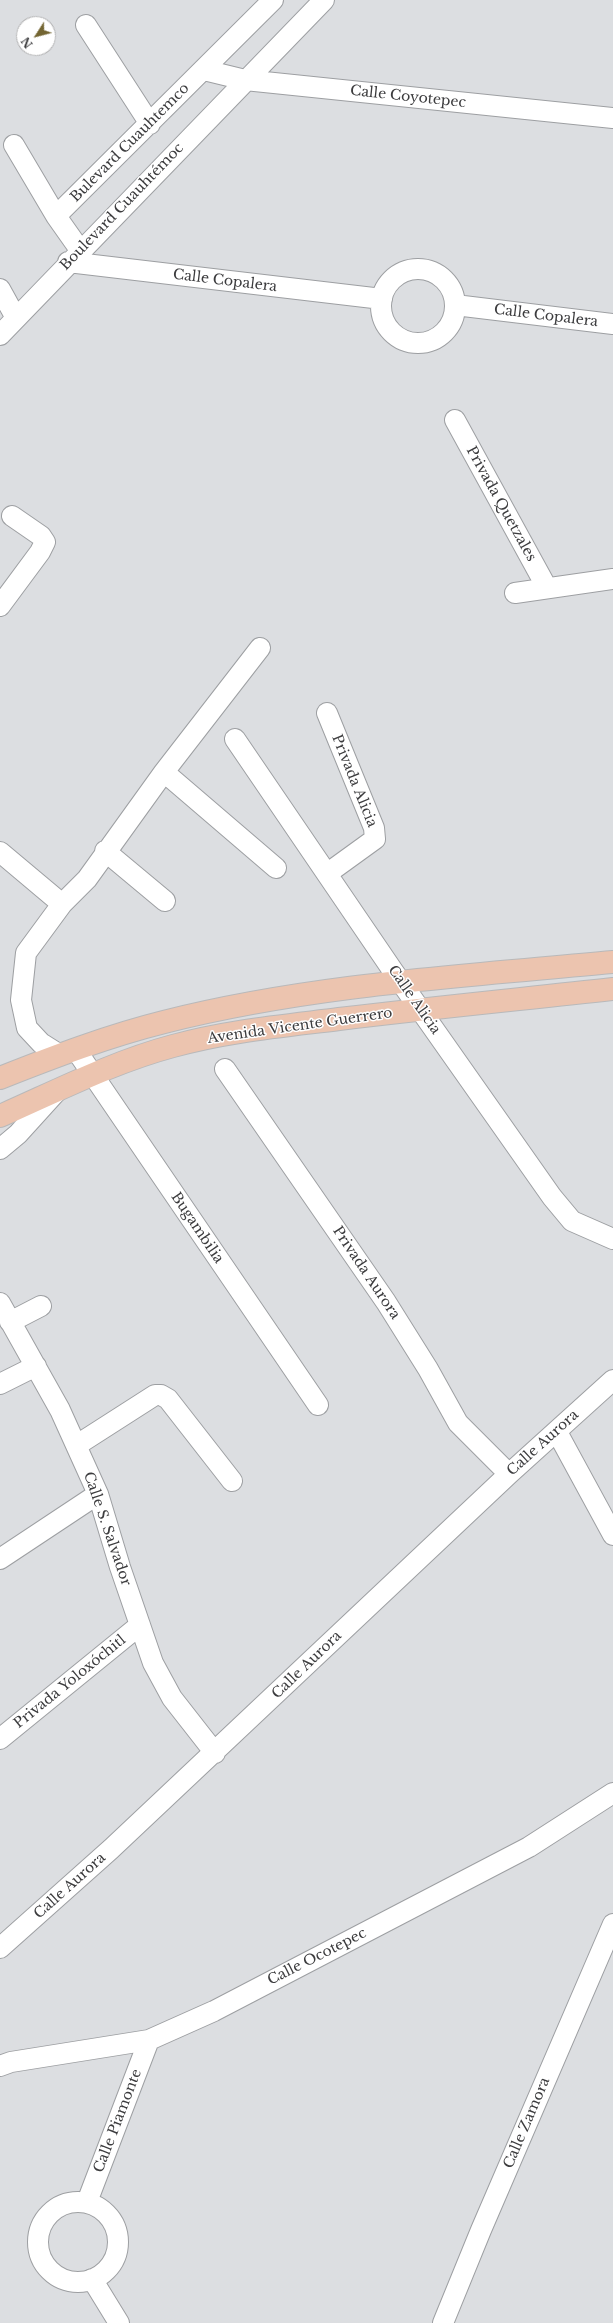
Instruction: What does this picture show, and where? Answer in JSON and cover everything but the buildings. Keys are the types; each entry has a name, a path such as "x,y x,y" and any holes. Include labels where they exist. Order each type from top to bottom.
{"main road":[{"name":"Avenida Vicente Guerrero","path":"0,1078 68,1052 163,1022 241,1005 402,982 613,962"},
{"name":"Avenida Vicente Guerrero","path":"0,1116 91,1074 172,1046 210,1037 246,1031 421,1009 613,989"}],"street":[{"name":"Bulevard Cuauhtemco","path":"56,216 273,0"},
{"name":"Boulevard Cuauhtémoc","path":"0,335 74,256 324,0"},
{"path":"86,25 150,124"},
{"name":"Calle Coyotepec","path":"204,70 245,80 613,118"},
{"path":"14,145 56,216 74,256"},
{"name":"Calle Copalera","path":"74,256 382,299"},
{"path":"415,269 427,270 438,275 447,283 453,293 455,305 453,320 444,333 431,341 416,343 401,339 389,329 382,315 382,299 386,288 393,279 403,272 415,269"},
{"path":"0,288 16,318"},
{"name":"Calle Copalera","path":"455,305 613,324"},
{"name":"Privada Quetzales","path":"455,420 547,588"},
{"path":"0,606 40,552 44,542 41,536 12,516"},
{"path":"514,593 613,579"},
{"path":"68,1052 41,1043 27,1028 20,1000 26,953 62,904 87,879 105,851 164,772 260,648"},
{"name":"Privada Alicia","path":"327,713 374,828 375,839 328,873"},
{"name":"Calle Alicia","path":"235,739 552,1197 572,1221 613,1239"},
{"path":"164,772 276,868"},
{"path":"105,851 165,901"},
{"path":"0,852 62,904"},
{"name":"Bugambilia","path":"68,1052 91,1074 318,1405"},
{"name":"Privada Aurora","path":"225,1069 386,1302 428,1369 458,1423 509,1474"},
{"path":"0,1149 18,1134 57,1091"},
{"name":"Calle S. Salvador","path":"0,1303 36,1366 76,1445 98,1494 120,1567 153,1663 172,1698 215,1753"},
{"path":"10,1322 41,1306"},
{"path":"0,1384 36,1366"},
{"name":"Calle Aurora","path":"0,1948 215,1753 509,1474 613,1380"},
{"path":"76,1445 155,1395 161,1395 168,1399 232,1482"},
{"path":"557,1432 613,1535"},
{"path":"0,1559 98,1494"},
{"name":"Privada Yoloxóchitl","path":"0,1739 140,1625"},
{"name":"Calle Ocotepec","path":"0,2066 11,2062 150,2040 214,2011 529,1848 613,1793"},
{"name":"Calle Zamora","path":"443,2323 481,2230 613,1924"},
{"name":"Calle Piamonte","path":"87,2202 150,2040"},
{"path":"72,2202 87,2202 100,2208 111,2219 117,2232 118,2247 114,2261 104,2272 92,2279 77,2282 63,2278 51,2270 42,2258 38,2244 40,2229 47,2216 58,2207 72,2202"},
{"path":"92,2279 119,2323"}]}
